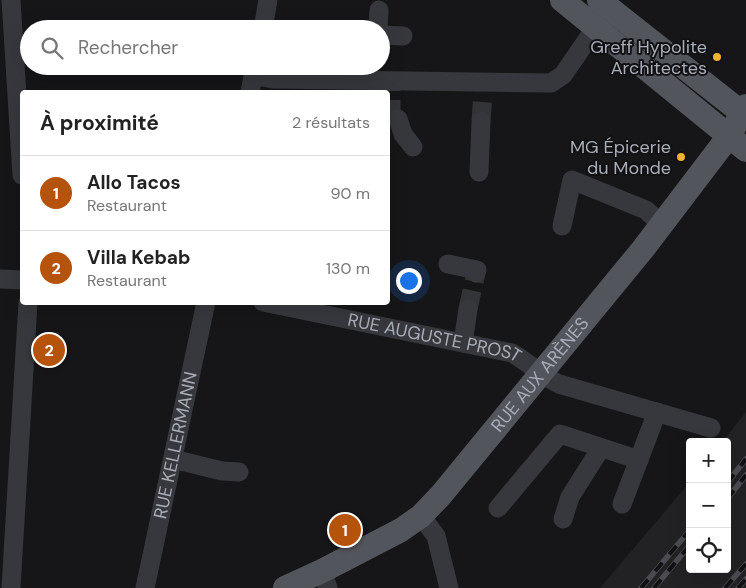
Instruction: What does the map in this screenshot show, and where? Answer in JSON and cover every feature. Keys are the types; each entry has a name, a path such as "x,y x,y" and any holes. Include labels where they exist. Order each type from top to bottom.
{"main road":[{"path":"562,0 738,143"},
{"path":"596,28 608,3 745,112"},
{"name":"RUE AUX ARÈNES","path":"285,588 325,579 420,516 445,490 661,224 738,143 745,112"}],"street":[{"path":"11,0 8,63 20,159"},
{"path":"264,20 268,0"},
{"path":"253,78 388,81 483,87 551,84 563,75 596,28"},
{"path":"390,35 402,36"},
{"path":"479,172 481,121"},
{"path":"393,123 413,147"},
{"path":"562,226 572,180 646,210 661,224"},
{"path":"448,264 477,270 476,273"},
{"path":"0,279 20,280"},
{"path":"11,588 28,305"},
{"name":"RUE KELLERMANN","path":"145,588 205,305"},
{"name":"RUE AUGUSTE PROST","path":"278,305 512,353 559,384 711,428"},
{"path":"463,343 468,309"},
{"path":"622,504 657,412"},
{"path":"498,508 560,434 639,460"},
{"path":"563,519 570,497 601,448"},
{"path":"173,458 222,471 239,472"},
{"path":"420,516 436,536 449,588"}],"shaded area":[{"path":"746,412 746,588 600,588 686,487 686,573 731,573 731,438 725,438"}],"tunnel":[{"path":"391,90 391,119"},
{"path":"481,121 483,93"},
{"path":"468,309 476,273"}],"railway":[{"path":"731,478 746,459"},
{"path":"731,494 746,475"},
{"path":"641,588 686,535"},
{"path":"654,588 686,550"},
{"path":"725,588 746,564"},
{"path":"738,588 746,579"}],"place":[{"name":"Greff Hypolite Architectes","path":"717,57"},
{"name":"MG Épicerie du Monde","path":"681,157"},
{"name":"Villa Kebab","path":"49,350"},
{"name":"Allo Tacos","path":"345,530"}]}
